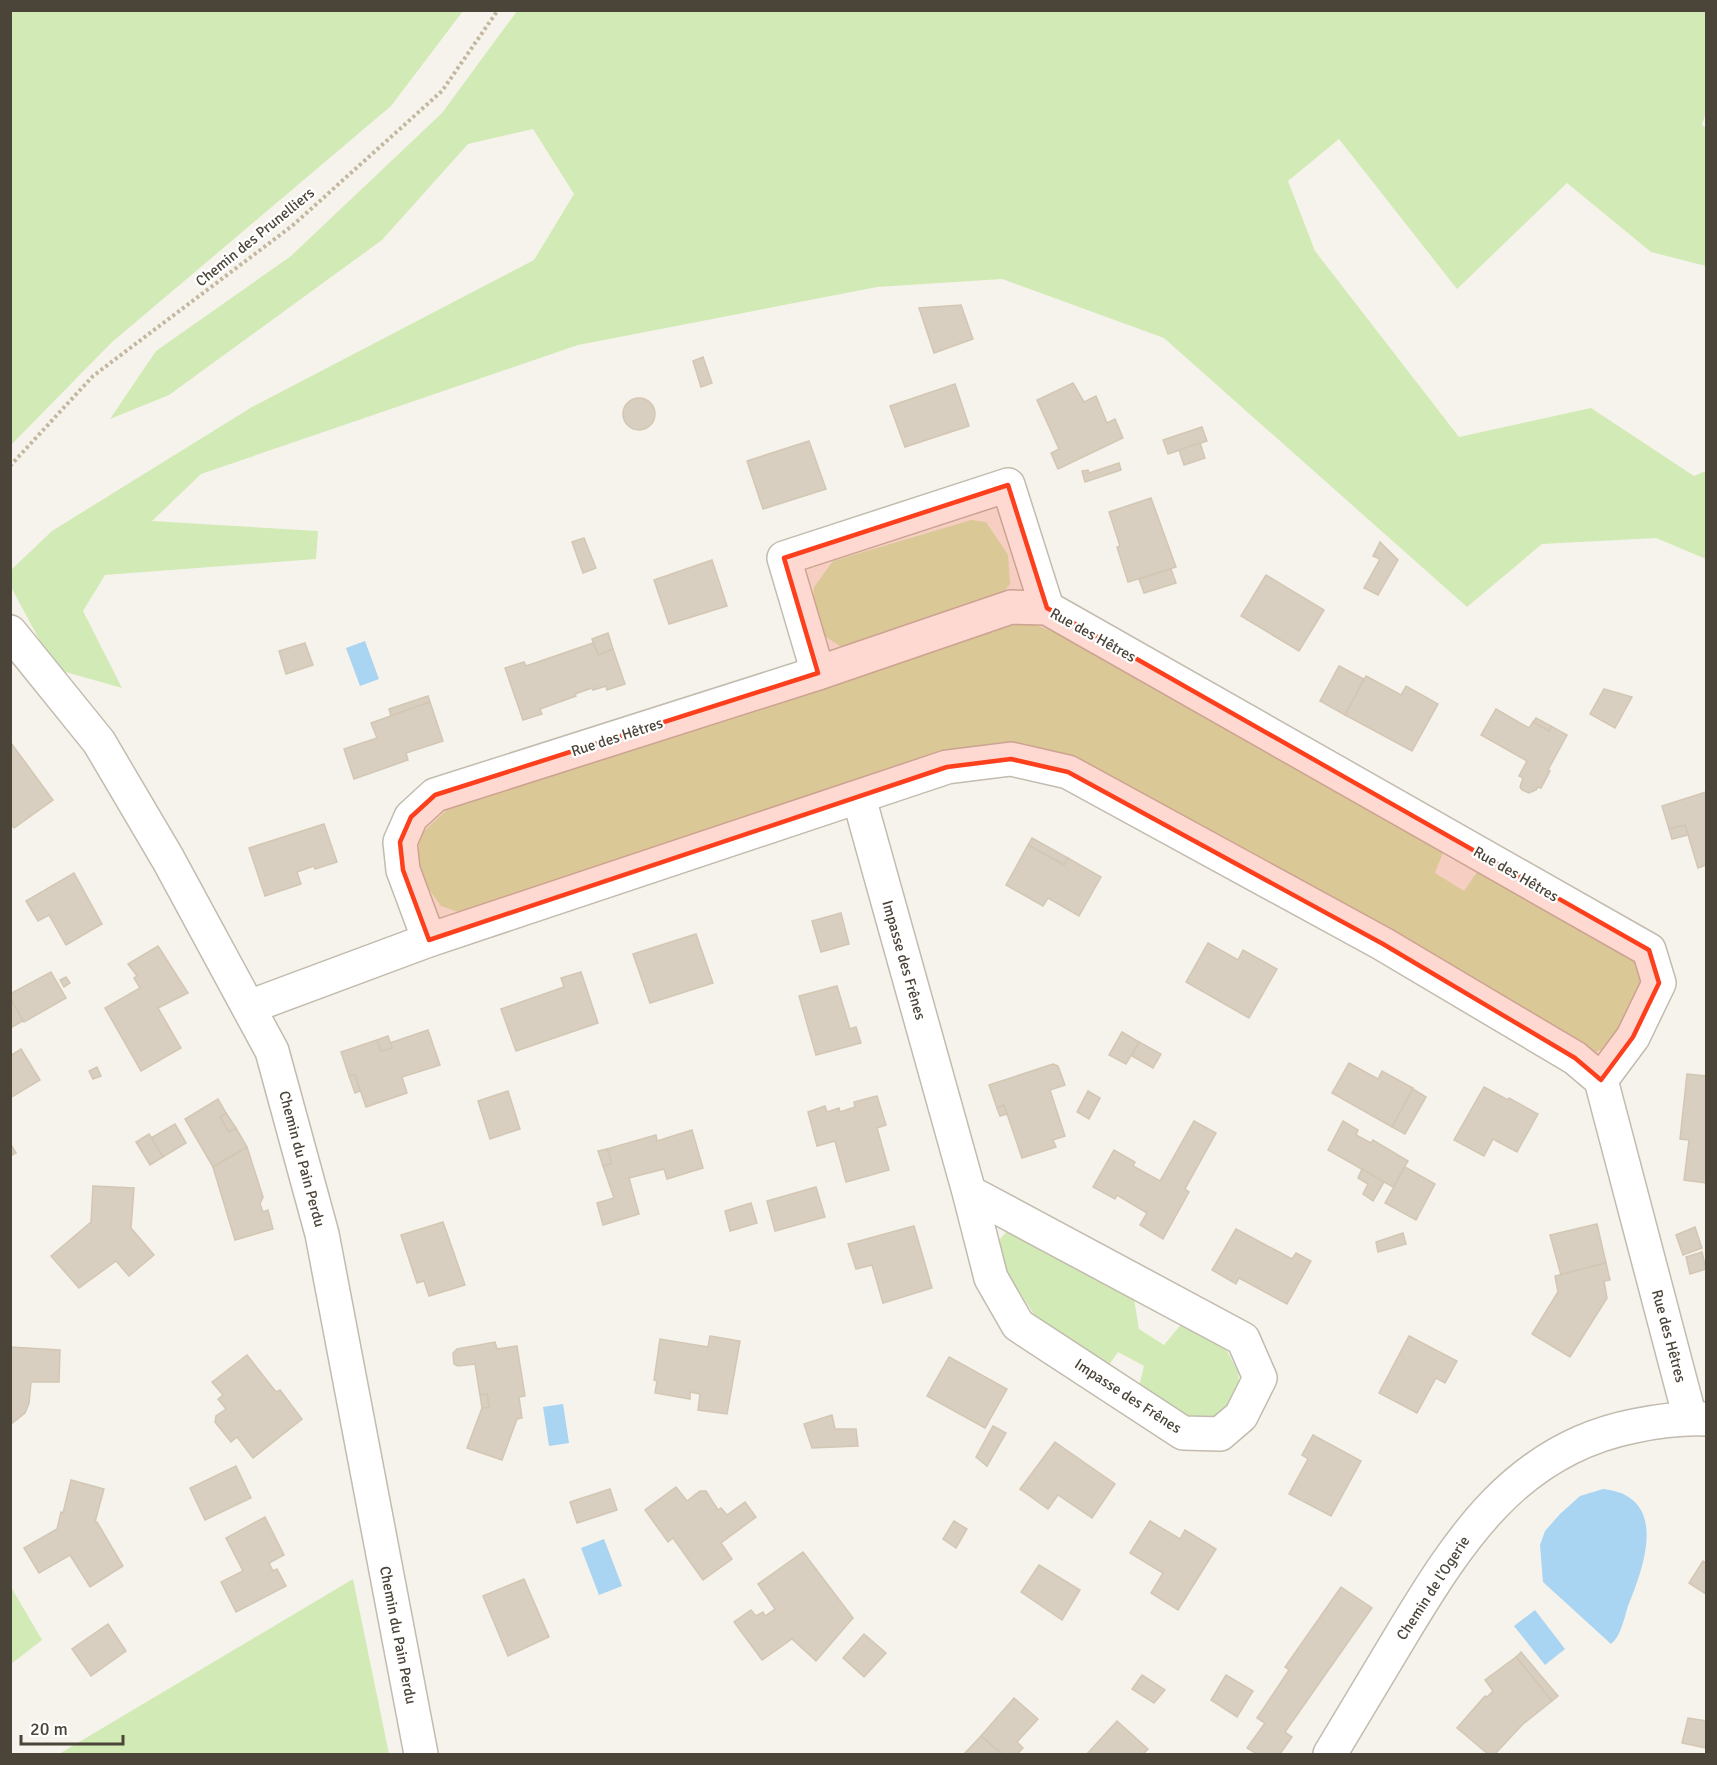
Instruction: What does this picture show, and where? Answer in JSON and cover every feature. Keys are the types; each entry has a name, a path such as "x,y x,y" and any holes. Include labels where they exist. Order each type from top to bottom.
{"street":[{"path":"818,673 784,558 1008,485 1047,609"},
{"name":"Rue des Hêtres","path":"429,940 403,870 400,842 411,817 435,795 818,673 1011,607 1047,609 1649,950 1659,983 1633,1037 1601,1080 1686,1399 1698,1418"},
{"name":"Chemin du Pain Perdu","path":"10,632 99,742 168,859 272,1051 322,1234 421,1755"},
{"path":"249,1007 429,940 947,767 1011,759 1068,772 1383,945 1575,1058 1601,1080"},
{"name":"Impasse des Frênes","path":"859,798 991,1278 1018,1325 1183,1433 1220,1434 1241,1416 1260,1378 1243,1339 969,1192"},
{"name":"Chemin de l'Ogerie","path":"1330,1755 1447,1562 1496,1502 1526,1475 1557,1453 1586,1440 1615,1430 1698,1418"}],"path":[{"name":"Chemin des Prunelliers","path":"10,466 93,376 292,226 442,91 498,10"}],"highlighted area":[{"path":"1008,485 1047,608 1649,950 1659,983 1633,1037 1601,1080 1575,1058 1383,944 1068,772 1011,759 947,767 429,940 403,870 400,842 411,817 435,795 818,673 784,558"}],"green space":[{"path":"11,10 463,11 391,106 111,343 11,445"},
{"path":"517,11 1706,11 1706,112 1702,125 1706,128 1706,266 1651,252 1567,183 1457,289 1339,139 1288,181 1315,251 1459,437 1591,408 1694,476 1706,471 1706,559 1656,538 1542,544 1467,607 1164,338 1002,279 877,287 578,345 201,474 152,521 318,531 316,559 105,575 83,611 122,688 55,669 11,587 11,570 52,531 252,407 534,260 574,194 533,129 468,144 382,240 169,395 110,419 156,351 291,256 442,113"},
{"path":"971,520 986,522 1008,555 1010,584 999,598 843,648 826,637 812,615 814,587 833,561"},
{"path":"1027,621 1077,642 1446,845 1435,873 1464,891 1477,872 1639,960 1644,988 1616,1042 1592,1054 1027,748 964,748 470,916 441,906 419,875 419,836 451,806 786,696"},
{"path":"1011,1226 1134,1299 1139,1329 1164,1345 1183,1322 1227,1351 1238,1372 1240,1392 1215,1420 1188,1422 1138,1391 1144,1366 1118,1352 1106,1369 1046,1333 999,1260 997,1243"},
{"path":"353,1579 389,1754 59,1754"},
{"path":"11,1587 42,1640 10,1664"}],"water":[{"path":"365,641 379,679 360,686 346,648"},
{"path":"563,1404 569,1443 549,1446 543,1407"},
{"path":"1603,1489 1624,1494 1637,1505 1645,1519 1647,1536 1640,1572 1620,1632 1611,1644 1543,1582 1540,1545 1545,1531 1580,1496"},
{"path":"604,1539 622,1586 599,1595 581,1548"},
{"path":"1535,1610 1565,1649 1545,1665 1514,1626"}],"building":[{"path":"961,305 973,339 934,353 919,308"},
{"path":"703,357 712,383 701,387 693,361"},
{"path":"1073,383 1084,402 1096,396 1107,423 1115,419 1123,438 1058,469 1051,453 1059,449 1037,400"},
{"path":"955,384 969,426 905,447 890,406"},
{"path":"639,398 651,402 655,414 651,426 639,430 627,426 623,414 627,402"},
{"path":"1202,427 1207,441 1168,454 1163,440"},
{"path":"809,441 826,489 763,509 747,461"},
{"path":"1200,443 1205,458 1184,465 1179,450"},
{"path":"1119,463 1121,470 1085,482 1082,471 1088,470 1089,473"},
{"path":"1151,498 1176,567 1128,582 1109,512"},
{"path":"584,538 596,568 583,573 572,542"},
{"path":"1380,542 1398,560 1378,595 1364,588 1380,559 1373,556"},
{"path":"712,560 727,606 669,624 654,580"},
{"path":"1171,569 1176,583 1144,593 1139,579"},
{"path":"1266,575 1324,610 1299,651 1241,616"},
{"path":"608,633 613,649 598,655 592,639"},
{"path":"305,643 313,665 286,674 279,651"},
{"path":"593,643 598,655 613,649 625,684 607,690 606,686 593,690 592,688 575,694 576,696 540,709 542,714 523,720 505,668 524,662 526,666"},
{"path":"1339,666 1364,679 1345,715 1320,701"},
{"path":"1366,676 1401,695 1406,686 1438,704 1412,751 1345,715"},
{"path":"1604,689 1632,697 1615,728 1590,714"},
{"path":"428,696 430,702 391,716 389,709"},
{"path":"430,702 443,741 406,753 408,760 354,779 344,749 377,738 371,723"},
{"path":"1496,709 1529,728 1533,722 1549,731 1551,726 1567,735 1541,788 1538,787 1529,793 1522,790 1520,787 1523,778 1519,776 1527,761 1481,735"},
{"path":"1536,718 1551,726 1549,731 1533,722"},
{"path":"11,743 53,800 14,828 10,823"},
{"path":"1706,792 1706,865 1698,868 1685,825 1669,829 1662,806"},
{"path":"324,824 337,862 297,872 301,884 265,896 249,848"},
{"path":"1685,825 1688,835 1672,839 1669,829"},
{"path":"1032,838 1068,858 1064,865 1028,845"},
{"path":"1028,845 1064,865 1068,858 1101,877 1079,916 1048,898 1043,906 1006,885"},
{"path":"74,873 102,924 66,945 49,915 38,921 26,901"},
{"path":"841,913 849,944 821,952 812,921"},
{"path":"696,934 713,983 650,1003 633,954"},
{"path":"1208,943 1238,960 1243,950 1277,969 1249,1018 1186,982"},
{"path":"158,946 188,993 158,1008 181,1048 141,1071 105,1008 140,988 134,978 137,976 128,964"},
{"path":"51,972 66,998 24,1022 10,994"},
{"path":"581,972 598,1023 516,1051 501,1009 564,987 561,978"},
{"path":"66,977 70,983 64,987 60,980"},
{"path":"837,986 850,1029 856,1027 861,1043 816,1055 799,996"},
{"path":"10,998 23,1021 10,1028"},
{"path":"428,1030 440,1065 402,1077 407,1093 366,1107 355,1075 349,1076 341,1052 377,1040 381,1051 392,1048 390,1043"},
{"path":"1122,1032 1139,1042 1126,1064 1109,1055"},
{"path":"388,1036 392,1048 381,1051 377,1040"},
{"path":"1139,1042 1161,1054 1153,1068 1132,1056"},
{"path":"21,1049 40,1080 10,1098 10,1056"},
{"path":"1349,1063 1378,1079 1382,1071 1413,1088 1392,1127 1332,1093"},
{"path":"1053,1064 1058,1066 1065,1085 1050,1090 1065,1136 1053,1140 1056,1147 1022,1158 1004,1105 997,1108 989,1085"},
{"path":"97,1067 101,1076 93,1079 89,1071"},
{"path":"1687,1074 1706,1076 1706,1183 1684,1180 1689,1140 1680,1139"},
{"path":"355,1075 360,1091 355,1093 349,1076"},
{"path":"1484,1087 1538,1114 1517,1152 1493,1139 1484,1156 1454,1140"},
{"path":"1413,1089 1426,1097 1405,1134 1392,1127"},
{"path":"508,1091 520,1129 490,1139 478,1101"},
{"path":"1088,1091 1100,1098 1089,1119 1077,1112"},
{"path":"877,1096 886,1125 877,1128 889,1170 846,1182 835,1141 817,1146 808,1112 825,1106 827,1112 839,1108 840,1112 855,1107 854,1102"},
{"path":"218,1099 226,1113 220,1117 229,1132 236,1128 247,1147 213,1167 185,1119"},
{"path":"1004,1105 1007,1114 1000,1116 997,1108"},
{"path":"226,1113 236,1128 229,1132 220,1117"},
{"path":"1194,1121 1216,1133 1185,1189 1189,1192 1163,1239 1140,1225 1147,1213 1117,1195 1115,1199 1093,1187 1114,1150 1135,1162 1133,1166 1160,1181"},
{"path":"1343,1121 1358,1130 1356,1135 1371,1143 1373,1140 1408,1161 1393,1187 1328,1150"},
{"path":"175,1124 186,1143 163,1157 151,1138"},
{"path":"692,1130 703,1168 667,1179 664,1169 629,1178 639,1214 603,1225 597,1203 614,1198 603,1166 612,1163 607,1149 656,1135 657,1141"},
{"path":"149,1134 163,1157 150,1165 136,1142"},
{"path":"10,1143 16,1153 10,1156"},
{"path":"247,1147 263,1197 260,1204 263,1212 268,1210 273,1229 235,1240 213,1167"},
{"path":"607,1149 612,1163 603,1166 598,1151"},
{"path":"1405,1167 1435,1184 1416,1220 1385,1203"},
{"path":"1362,1169 1384,1182 1373,1201 1363,1194 1368,1184 1358,1178"},
{"path":"93,1186 134,1188 131,1228 154,1255 129,1276 116,1261 79,1288 51,1256 91,1222"},
{"path":"816,1187 825,1217 775,1231 767,1201"},
{"path":"751,1203 757,1223 730,1231 725,1211"},
{"path":"443,1222 465,1285 429,1296 424,1281 417,1283 401,1235"},
{"path":"1597,1224 1606,1263 1561,1275 1550,1235"},
{"path":"914,1226 932,1288 883,1303 872,1265 856,1269 848,1244"},
{"path":"1695,1227 1702,1248 1683,1255 1676,1235"},
{"path":"1236,1229 1292,1259 1296,1253 1311,1261 1287,1304 1239,1278 1236,1284 1212,1270"},
{"path":"1403,1233 1406,1244 1378,1252 1376,1242"},
{"path":"1702,1252 1706,1269 1690,1274 1686,1257"},
{"path":"1606,1263 1610,1280 1604,1281 1607,1298 1570,1357 1532,1334 1558,1292 1555,1276"},
{"path":"710,1336 740,1341 727,1414 698,1410 700,1394 690,1392 690,1399 655,1393 657,1381 654,1380 660,1339 708,1347"},
{"path":"1409,1336 1457,1361 1445,1383 1436,1378 1417,1413 1379,1393"},
{"path":"495,1342 497,1349 517,1346 525,1396 519,1397 522,1418 517,1419 502,1460 467,1448 482,1408 489,1407 487,1394 480,1395 475,1364 458,1366 454,1364 453,1353 457,1349"},
{"path":"10,1347 60,1350 59,1382 31,1382 29,1403 25,1413 10,1425"},
{"path":"247,1355 276,1392 280,1390 302,1419 253,1458 237,1437 231,1442 215,1422 216,1416 226,1409 218,1399 223,1395 212,1382"},
{"path":"949,1357 1007,1389 985,1428 927,1396"},
{"path":"487,1394 489,1407 482,1408 480,1395"},
{"path":"832,1415 835,1429 856,1429 858,1446 812,1448 804,1424"},
{"path":"993,1426 1006,1433 987,1466 976,1457"},
{"path":"1313,1435 1361,1461 1331,1516 1289,1494 1308,1459 1302,1455"},
{"path":"1055,1442 1115,1484 1092,1518 1058,1495 1048,1509 1020,1489"},
{"path":"236,1466 251,1498 205,1520 190,1488"},
{"path":"71,1480 104,1489 95,1522 123,1566 90,1587 70,1555 39,1573 24,1548 57,1529"},
{"path":"676,1487 687,1501 700,1491 706,1491 718,1510 721,1508 727,1515 745,1502 756,1517 721,1543 732,1559 703,1580 673,1538 668,1542 645,1510"},
{"path":"610,1489 617,1510 577,1523 570,1502"},
{"path":"265,1517 284,1555 269,1563 273,1571 277,1569 286,1586 236,1612 221,1582 243,1571 226,1538"},
{"path":"954,1521 967,1529 956,1548 943,1539"},
{"path":"1150,1521 1180,1539 1185,1530 1216,1549 1178,1610 1151,1593 1163,1573 1130,1553"},
{"path":"803,1552 853,1618 816,1661 792,1639 762,1660 734,1622 751,1610 756,1616 763,1612 765,1616 775,1609 758,1584"},
{"path":"1703,1561 1706,1563 1706,1594 1689,1583"},
{"path":"1039,1565 1080,1590 1062,1620 1021,1592"},
{"path":"524,1579 549,1637 508,1656 483,1596"},
{"path":"1341,1587 1372,1608 1285,1732 1292,1737 1280,1754 1257,1754 1247,1748 1265,1723 1257,1718 1289,1670 1285,1667"},
{"path":"108,1624 126,1651 91,1676 72,1649"},
{"path":"864,1634 886,1653 864,1677 843,1658"},
{"path":"1521,1652 1558,1696 1552,1701 1516,1657"},
{"path":"1516,1657 1552,1701 1523,1724 1495,1754 1488,1754 1457,1728 1485,1696 1487,1697 1493,1691 1485,1680"},
{"path":"1142,1675 1165,1690 1154,1703 1132,1689"},
{"path":"1226,1675 1253,1691 1237,1717 1211,1700"},
{"path":"1014,1698 1038,1719 1017,1742 1023,1748 1017,1754 1002,1754 981,1736"},
{"path":"1688,1718 1706,1721 1706,1748 1682,1743"},
{"path":"1117,1721 1148,1749 1143,1754 1087,1754"},
{"path":"981,1736 1002,1754 964,1754"}]}
